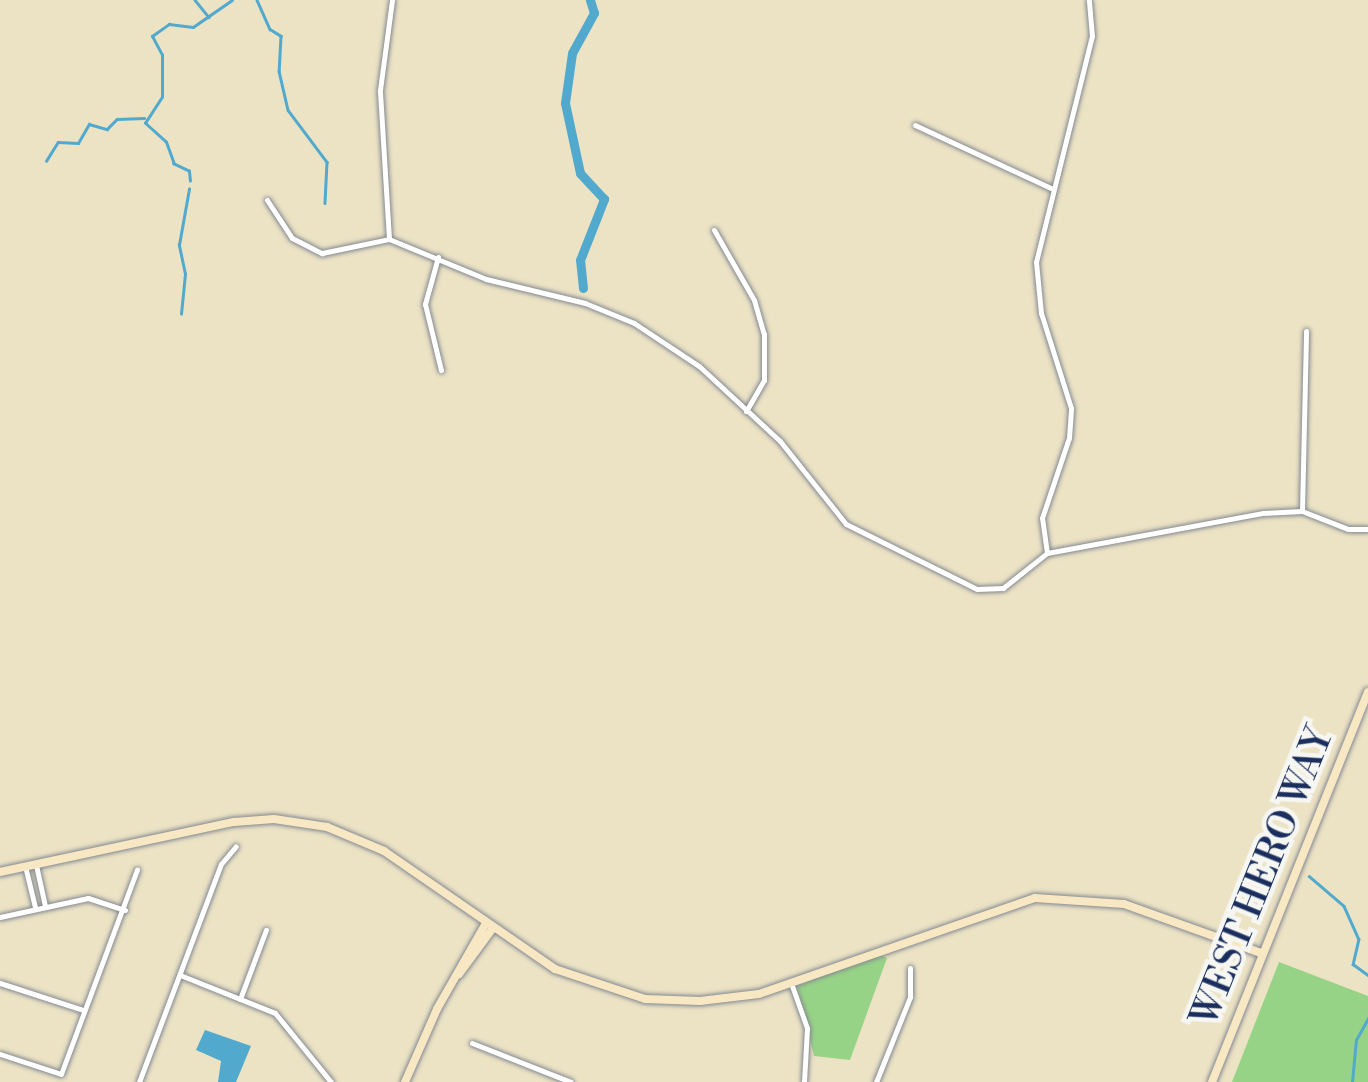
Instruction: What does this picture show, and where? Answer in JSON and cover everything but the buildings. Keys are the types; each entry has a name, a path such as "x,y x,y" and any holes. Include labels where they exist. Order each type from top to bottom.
{"street":[{"path":"388,239 380,90 392,0"},
{"path":"1047,553 1042,518 1072,414 1035,279 1053,189 1092,36 1089,0"},
{"path":"915,124 1053,189"},
{"path":"268,200 292,238 322,254 388,239 486,278 619,315 700,366 797,458 846,524 977,589 1003,588 1047,553 1262,512 1302,511 1348,529 1368,528"},
{"path":"714,230 754,300 764,334 764,380 746,411"},
{"path":"438,257 424,304 441,370"},
{"path":"1302,511 1306,331"},
{"name":"WEST HERO WAY","path":"1212,1082 1368,692"},
{"path":"0,872 234,822 290,820 345,832 384,851 555,969 645,998 700,1002 791,983 1007,904 1064,896 1124,904 1261,953"},
{"path":"140,1082 221,864 236,846"},
{"path":"36,864 45,906"},
{"path":"25,866 35,908"},
{"path":"0,1054 61,1074 83,1010 126,910 137,870"},
{"path":"0,917 88,898 126,910"},
{"path":"405,1082 452,981 490,926"},
{"path":"240,999 266,930"},
{"path":"876,1082 910,998 910,968"},
{"path":"180,975 280,1018 331,1082"},
{"path":"0,983 83,1010"},
{"path":"791,983 807,1028 804,1082"},
{"path":"472,1044 572,1082"}],"green space":[{"path":"878,954 887,958 850,1060 814,1056 797,986"},
{"path":"1279,962 1368,996 1368,1082 1232,1082"}],"water":[{"path":"205,1030 251,1046 236,1082 218,1082 221,1061 196,1050"}],"waterway":[{"path":"195,0 209,17"},
{"path":"190,181 189,171 174,164 166,142 145,123 162,97 162,55 152,36 169,24 193,27 232,0"},
{"path":"257,0 270,29 281,36 279,71 288,110 327,162 325,203"},
{"path":"583,288 580,260 604,199 580,173 565,103 572,53 594,13 590,0"},
{"path":"46,161 58,142 78,143 89,124 107,129 117,119 144,118"},
{"path":"181,314 185,274 179,245 189,189"},
{"path":"1309,876 1344,906 1359,939 1353,964 1368,975"},
{"path":"1352,1082 1356,1040 1368,1018"}]}
